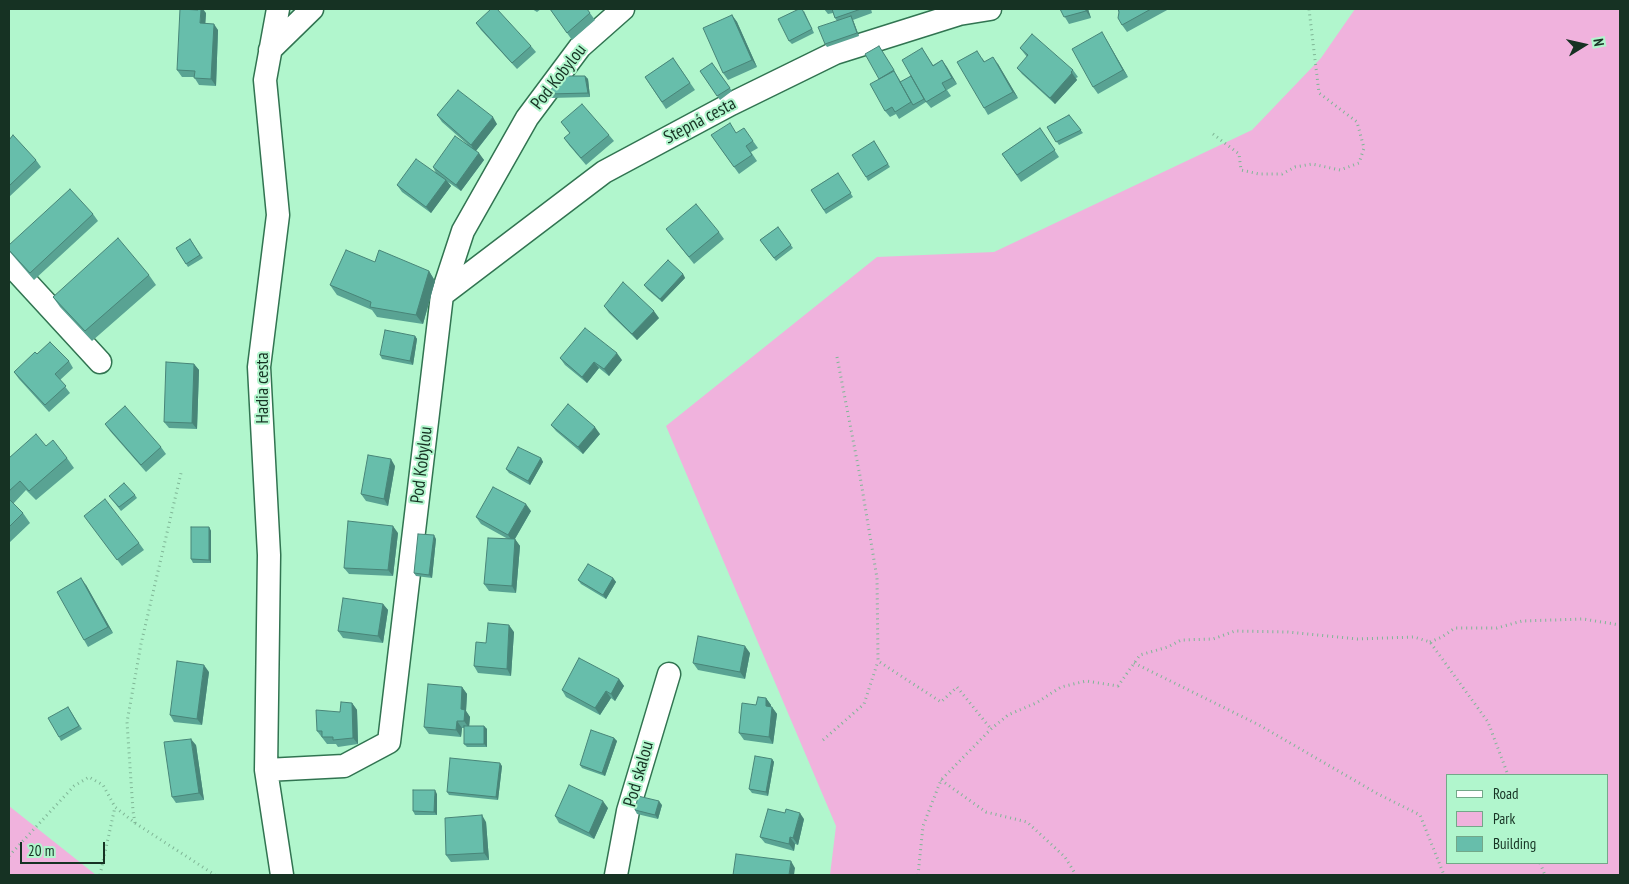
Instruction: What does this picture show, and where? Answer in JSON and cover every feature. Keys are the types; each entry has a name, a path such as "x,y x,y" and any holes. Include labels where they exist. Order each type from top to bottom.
{"street":[{"name":"Hadia cesta","path":"266,770 269,555 260,367 278,215 264,80 278,9"},
{"path":"270,50 312,9"},
{"name":"Pod Kobylou","path":"266,770 344,766 389,742 442,295 463,231 527,118 580,47 623,9"},
{"name":"Stepná cesta","path":"442,295 604,172 731,104 835,53 959,14 990,9"},
{"path":"9,264 100,362"},
{"name":"Pod skalou","path":"616,875 628,810 669,674"},
{"path":"266,770 282,875"}],"path":[{"path":"1214,134 1239,154 1242,170 1260,174 1282,174 1296,167 1312,164 1340,170 1360,163 1364,148 1357,122 1319,93 1309,9"},
{"path":"823,740 864,704 878,661 877,578 837,357"},
{"path":"135,823 127,722 141,644 181,473"},
{"path":"1430,642 1442,637 1455,628 1496,628 1522,620 1583,619 1620,625"},
{"path":"918,875 923,826 941,780 991,729 1008,715 1036,703 1061,687 1086,681 1118,686 1140,655 1168,647 1181,640 1213,638 1235,631 1288,632 1357,639 1414,637 1430,642 1488,722 1508,774"},
{"path":"878,661 942,702 957,688 991,729"},
{"path":"1134,663 1259,726 1378,794 1420,815 1444,875"},
{"path":"9,856 74,786 89,777 103,785 115,807 135,823 215,875"},
{"path":"941,780 986,812 1027,822 1066,857 1076,875"},
{"path":"100,875 115,807"}],"green space":[{"path":"1355,9 1620,9 1620,875 830,875 836,826 666,426 877,257 994,252 1252,130 1321,58"},
{"path":"9,806 96,875 9,875"}],"building":[{"path":"180,9 201,9 200,23 214,24 211,79 194,78 195,71 177,70"},
{"path":"491,9 497,9 531,46 512,63 476,23"},
{"path":"550,9 587,9 590,13 567,33"},
{"path":"802,9 812,29 789,41 778,19"},
{"path":"832,9 861,9 835,18"},
{"path":"1060,9 1086,9 1086,11 1064,17"},
{"path":"1118,9 1151,9 1122,25 1118,18"},
{"path":"732,15 752,60 723,73 703,28"},
{"path":"851,16 857,33 825,44 818,27"},
{"path":"1102,32 1123,70 1093,87 1072,49"},
{"path":"1032,34 1073,70 1050,98 1017,68 1028,55 1020,48"},
{"path":"879,46 894,70 879,79 865,54"},
{"path":"922,48 933,66 942,60 952,78 942,83 946,90 926,102 902,60"},
{"path":"977,51 984,62 993,57 1013,92 984,108 957,62"},
{"path":"673,58 690,83 662,102 645,77"},
{"path":"712,63 730,88 717,96 700,71"},
{"path":"894,71 911,102 895,112 892,107 885,111 870,84"},
{"path":"561,76 585,76 588,93 548,94"},
{"path":"911,76 924,99 913,105 900,82"},
{"path":"458,90 493,117 471,145 437,115"},
{"path":"582,104 609,135 581,158 564,138 570,133 561,122"},
{"path":"1069,115 1081,130 1056,142 1047,127"},
{"path":"730,123 736,133 744,128 753,141 746,146 752,155 734,167 711,135"},
{"path":"1040,128 1055,150 1017,175 1002,154"},
{"path":"13,135 36,160 9,186 9,140"},
{"path":"455,136 479,153 456,185 433,167"},
{"path":"874,141 888,164 866,177 852,155"},
{"path":"416,159 446,180 426,207 397,185"},
{"path":"838,173 851,193 824,210 811,190"},
{"path":"70,189 93,214 30,273 9,250 9,245"},
{"path":"696,204 719,232 689,257 666,229"},
{"path":"778,227 791,245 774,258 760,240"},
{"path":"118,238 149,275 85,331 53,297"},
{"path":"190,239 200,255 186,264 176,248"},
{"path":"346,250 375,262 379,250 429,271 416,315 370,307 371,302 330,285"},
{"path":"668,260 683,274 660,299 644,285"},
{"path":"623,282 654,311 632,334 604,306"},
{"path":"585,328 617,353 604,369 594,362 582,377 560,358"},
{"path":"385,330 415,336 410,361 380,355"},
{"path":"50,342 69,361 55,374 66,386 45,405 14,372 35,352 37,354"},
{"path":"166,362 194,364 192,423 164,422"},
{"path":"568,404 595,427 578,447 551,425"},
{"path":"125,406 161,447 141,465 105,424"},
{"path":"36,434 46,446 53,440 67,458 29,491 20,481 9,491 9,458"},
{"path":"518,447 541,458 528,481 506,469"},
{"path":"368,455 391,459 384,499 361,494"},
{"path":"124,483 135,495 119,507 109,496"},
{"path":"493,487 526,504 508,535 476,517"},
{"path":"9,499 23,513 9,527"},
{"path":"105,499 139,543 117,560 84,516"},
{"path":"348,521 393,526 388,570 344,568"},
{"path":"191,527 209,527 209,560 191,559"},
{"path":"418,534 434,535 429,575 414,573"},
{"path":"488,538 515,539 512,586 484,584"},
{"path":"588,564 613,578 603,595 578,580"},
{"path":"81,578 108,627 84,640 57,592"},
{"path":"343,598 383,604 378,636 338,631"},
{"path":"488,623 509,625 507,669 474,666 476,642 486,643"},
{"path":"698,636 745,646 740,672 693,663"},
{"path":"579,658 619,679 611,694 606,691 595,708 562,690"},
{"path":"177,661 204,665 197,719 170,715"},
{"path":"428,684 462,687 461,709 465,710 464,721 457,721 456,730 424,727"},
{"path":"758,697 766,698 766,706 772,707 769,737 739,733 742,703 756,705"},
{"path":"341,702 352,703 353,738 333,740 333,737 322,737 322,731 317,731 316,710 340,712"},
{"path":"68,707 79,726 59,737 48,718"},
{"path":"464,726 484,726 484,744 464,744"},
{"path":"591,730 614,738 602,773 580,765"},
{"path":"191,739 199,793 172,797 164,742"},
{"path":"755,756 772,759 766,792 749,789"},
{"path":"450,758 500,763 496,797 447,792"},
{"path":"569,785 603,801 589,833 555,816"},
{"path":"413,790 435,790 434,812 413,811"},
{"path":"638,796 659,801 655,815 635,810"},
{"path":"768,809 785,813 786,809 800,813 793,838 790,837 789,844 760,837"},
{"path":"482,815 484,853 446,855 445,818"},
{"path":"736,854 791,861 789,875 733,875"}]}
